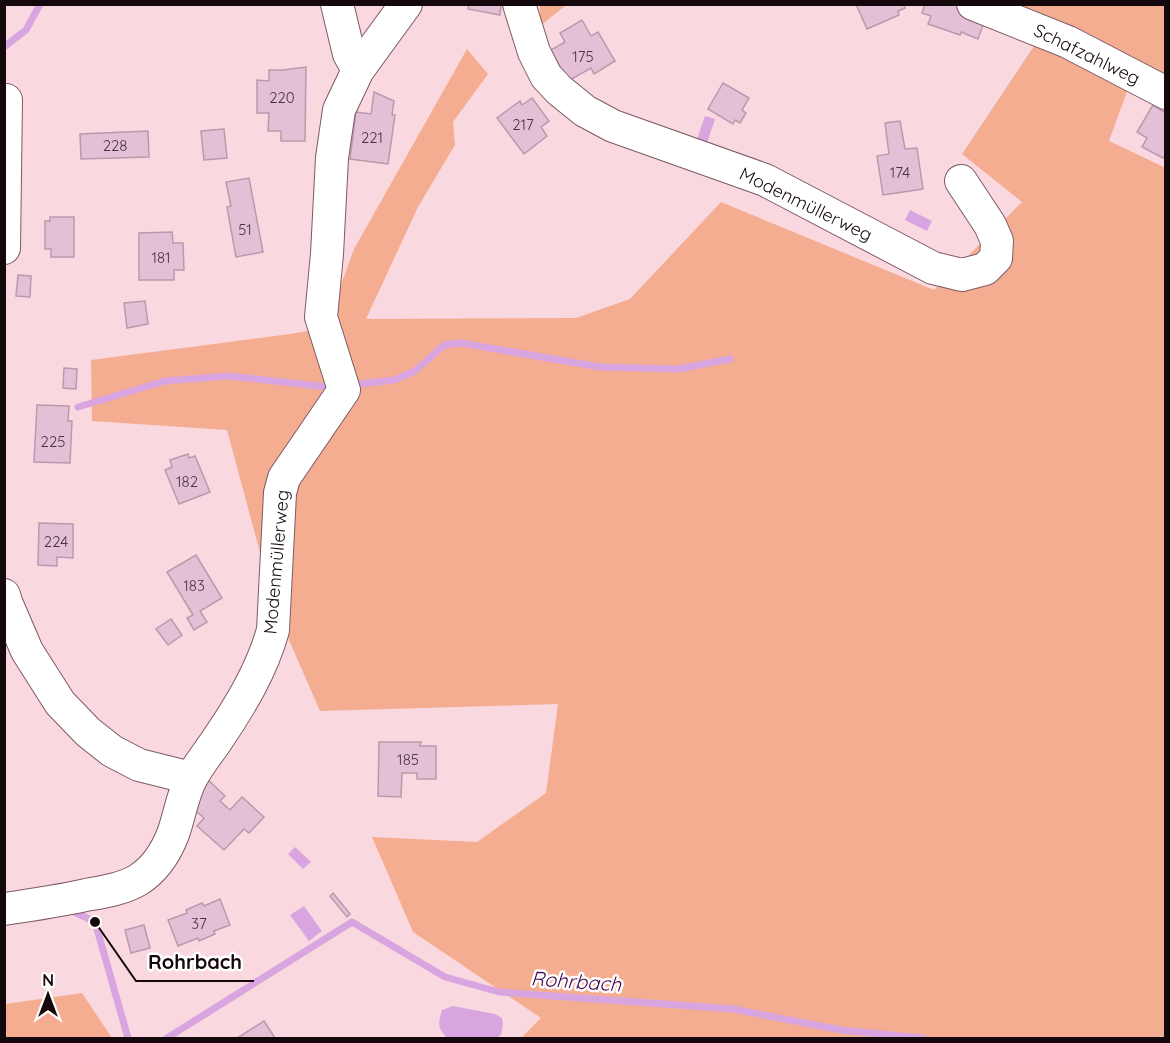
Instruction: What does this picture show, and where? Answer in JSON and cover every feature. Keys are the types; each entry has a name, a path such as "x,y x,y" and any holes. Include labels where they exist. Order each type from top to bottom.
{"street":[{"path":"337,4 349,54 358,70"},
{"name":"Modenmüllerweg","path":"4,909 109,891 136,881 151,870 163,855 173,834 191,778 220,736 253,680 268,649 273,630 280,493 284,478 344,390 321,317 332,158 339,110 358,70 406,4"},
{"name":"Modenmüllerweg","path":"519,4 534,52 546,75 559,90 585,111 613,126 765,180 933,268 962,275 985,269 996,258 997,241 990,225 961,182"},
{"name":"Schafzahlweg","path":"973,4 1068,42 1166,93"},
{"path":"4,248 6,100"},
{"path":"4,595 27,651 60,703 88,732 112,751 139,765 191,778"}],"shaded area":[{"path":"540,5 566,5 539,27"},
{"path":"1003,5 1165,5 1165,78"},
{"path":"1042,34 1132,78 1109,141 1166,168 1165,1038 521,1038 541,1018 413,932 372,837 477,842 546,793 558,704 320,711 275,608 227,430 92,421 91,360 325,328 354,249 467,49 488,74 453,122 455,145 418,207 366,319 576,318 630,299 721,202 934,290 1022,202 962,154"},
{"path":"705,116 715,119 707,143 697,139"},
{"path":"910,210 932,221 927,231 905,220"},
{"path":"295,847 311,862 303,869 288,854"},
{"path":"304,906 322,931 309,941 290,915"},
{"path":"82,993 112,1038 5,1038 5,1004"},
{"path":"453,1006 495,1014 502,1018 501,1035 496,1038 447,1038 441,1031 440,1018 442,1010"}],"building":[{"path":"469,4 501,4 500,15 468,9"},
{"path":"856,4 903,4 905,8 898,11 899,15 867,29"},
{"path":"925,4 960,4 987,14 978,39 961,32 960,35 928,24 931,16 922,13"},
{"path":"582,20 591,36 598,32 615,61 594,74 591,68 568,81 551,50 565,42 560,33"},
{"path":"306,67 305,141 281,141 281,131 268,131 269,113 257,113 257,80 269,81 269,70"},
{"path":"723,83 749,98 742,110 746,113 740,123 735,120 733,124 708,109"},
{"path":"374,92 394,101 392,115 395,115 388,164 350,159 356,112 371,114"},
{"path":"532,98 549,121 541,127 547,136 524,154 497,118 520,101 522,105"},
{"path":"1153,105 1166,113 1166,154 1163,158 1142,147 1147,138 1137,132"},
{"path":"900,121 905,149 917,148 923,189 883,195 877,156 889,154 885,123"},
{"path":"224,129 227,158 204,160 201,131"},
{"path":"148,131 149,157 81,159 80,134"},
{"path":"249,178 263,252 236,257 227,207 231,206 226,182"},
{"path":"50,217 74,217 74,257 51,257 51,249 45,249 45,221 50,221"},
{"path":"172,232 173,243 183,243 184,270 174,270 174,280 139,280 139,233"},
{"path":"18,275 31,276 30,297 16,296"},
{"path":"145,301 148,324 127,328 124,303"},
{"path":"64,368 77,369 76,389 63,388"},
{"path":"37,405 69,406 68,421 72,421 70,463 34,462"},
{"path":"188,454 189,458 195,456 210,492 179,504 165,470 172,467 170,460"},
{"path":"39,523 73,524 73,558 57,557 57,566 38,565"},
{"path":"196,555 222,598 200,611 207,622 194,630 187,618 193,615 167,572"},
{"path":"171,619 182,635 168,645 156,629"},
{"path":"379,742 421,742 420,746 436,746 436,779 417,779 417,773 402,773 401,797 378,796"},
{"path":"204,776 225,796 220,801 230,810 242,797 264,817 249,833 244,829 224,850 197,826 204,818 190,806"},
{"path":"333,893 350,914 347,917 330,896"},
{"path":"220,899 230,925 214,931 215,934 199,941 198,938 178,946 168,920 187,913 186,910 202,903 204,906"},
{"path":"144,925 150,948 131,953 125,930"},
{"path":"264,1021 275,1038 237,1038"}],"waterway":[{"path":"4,47 26,30 40,4"},
{"path":"352,385 394,380 415,371 444,345 461,343 600,367 678,369 730,359"},
{"path":"78,407 165,381 229,376 327,387"},
{"name":"Rohrbach","path":"68,909 95,922 128,1038"},
{"name":"Rohrbach","path":"167,1038 352,922 445,977 499,992 733,1009 841,1030 922,1038"}],"place":[{"name":"Rohrbach","path":"95,922"}]}
